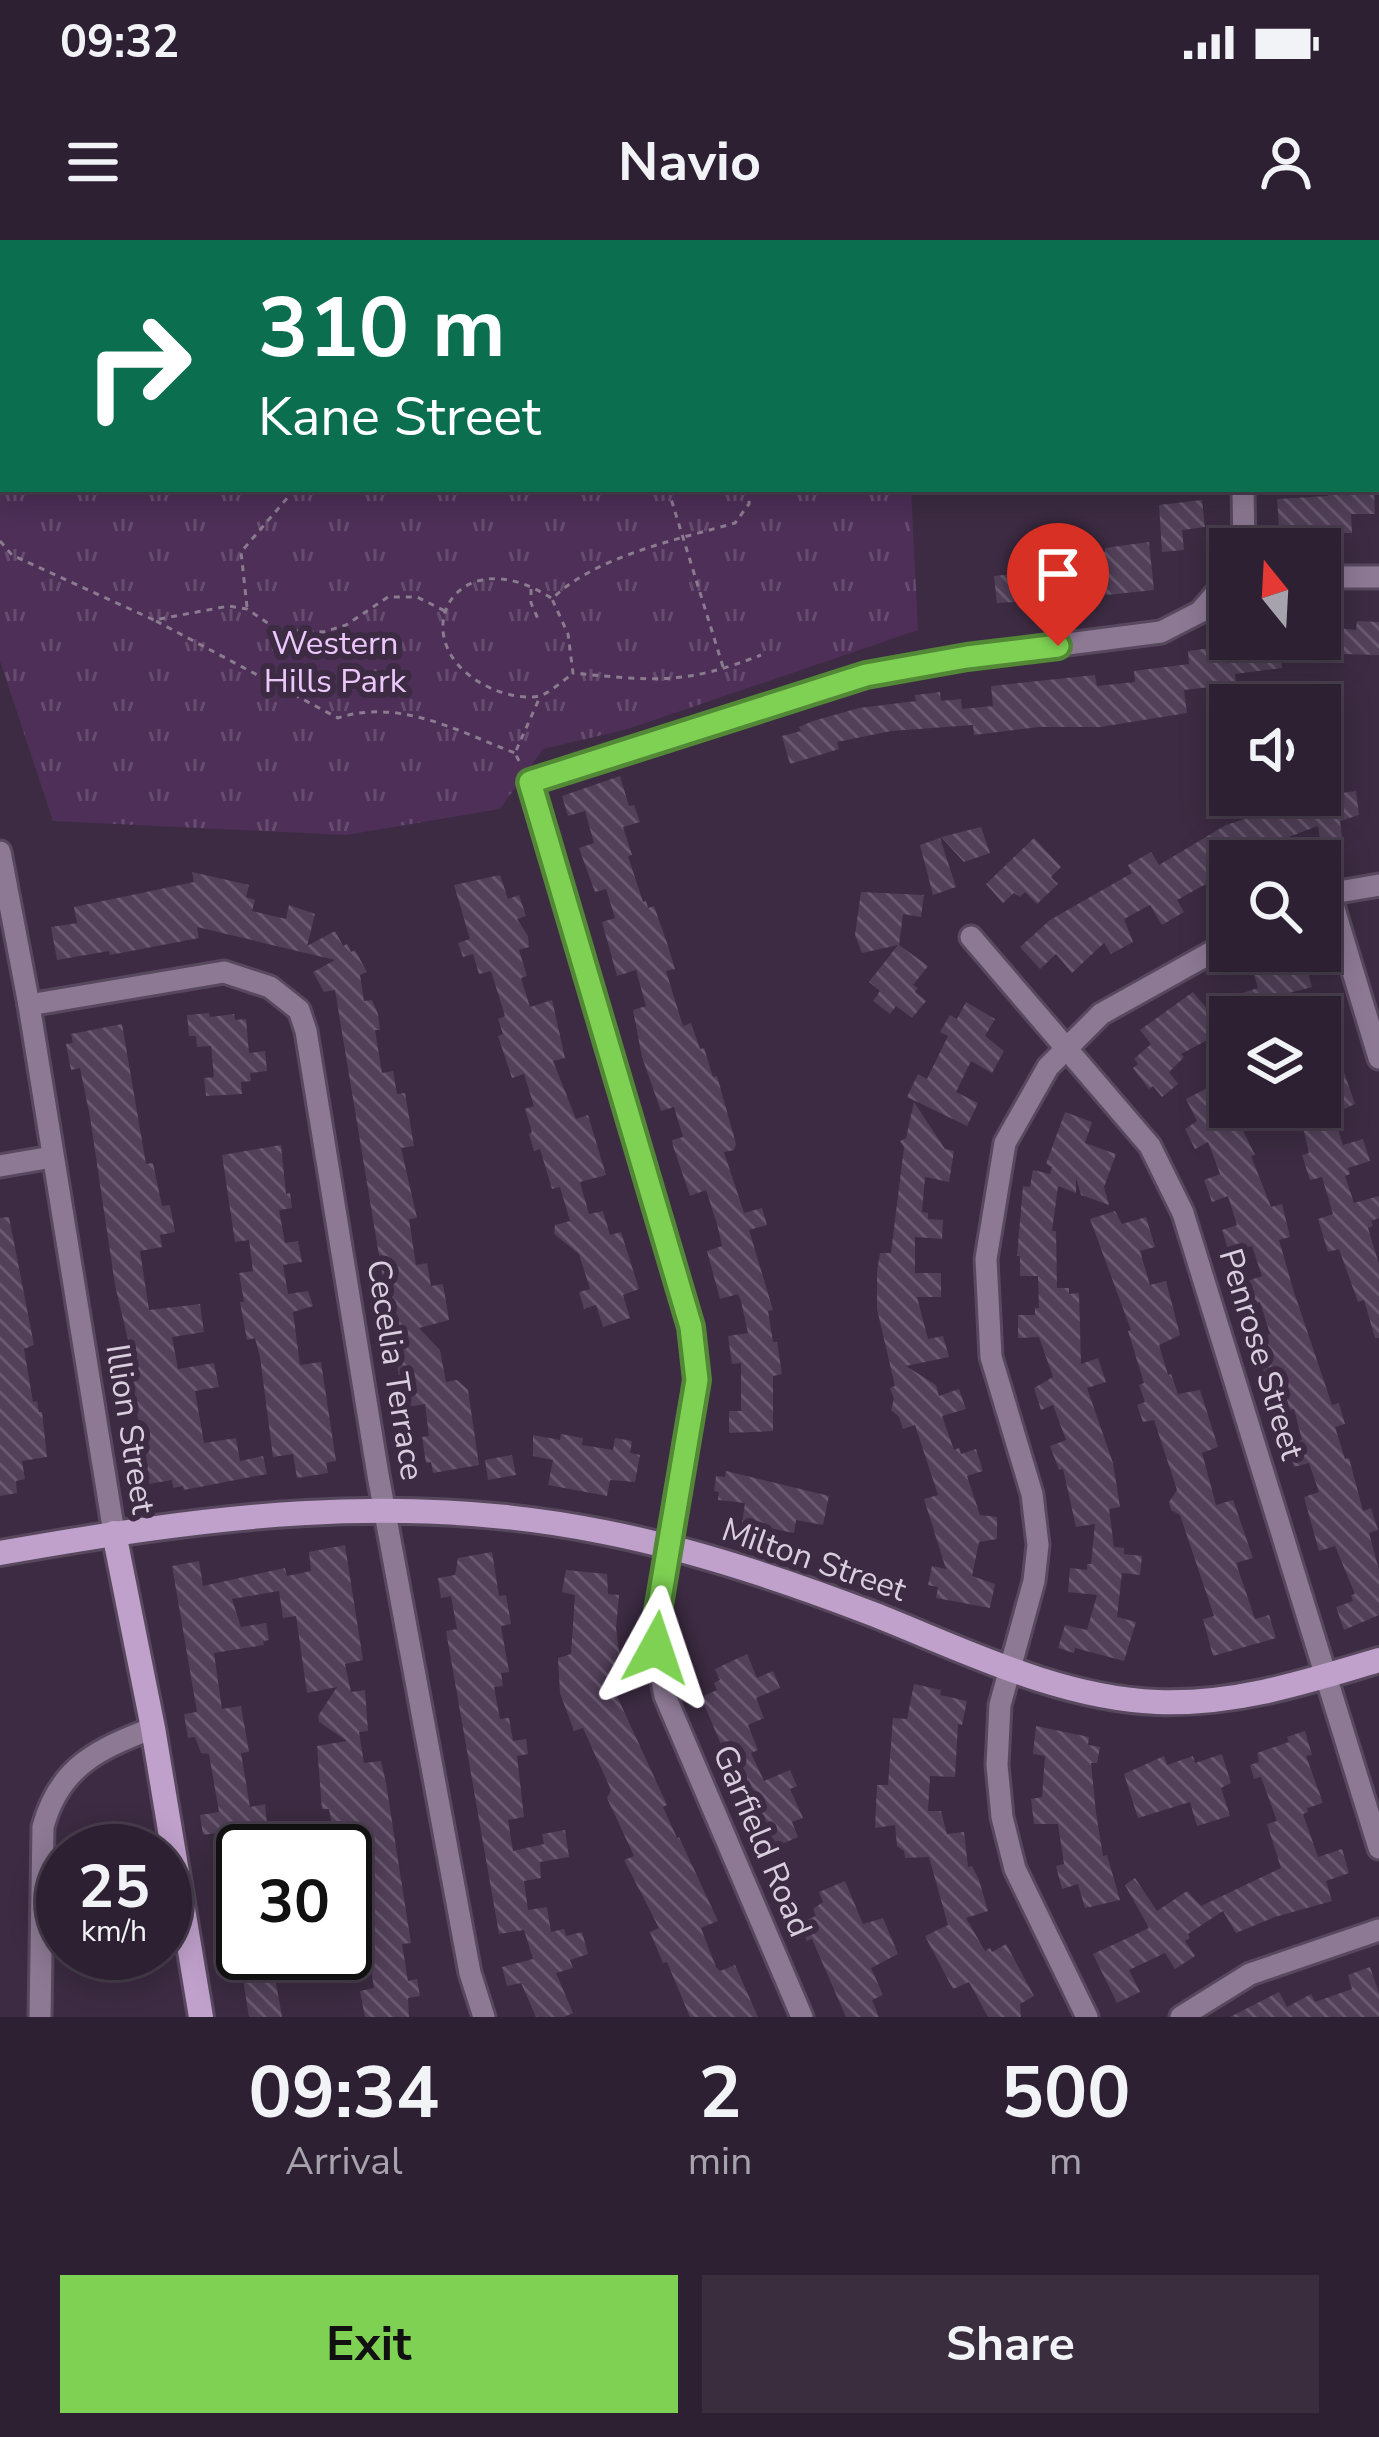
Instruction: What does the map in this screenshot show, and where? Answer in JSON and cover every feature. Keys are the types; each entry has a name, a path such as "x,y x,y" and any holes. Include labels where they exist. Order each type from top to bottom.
{"main road":[{"name":"Milton Street","path":"0,1553 252,1514 384,1509 546,1521 669,1546 799,1586 1093,1695 1156,1702 1251,1696 1379,1660"},
{"name":"Illion Street","path":"114,1533 153,1728 201,2017"}],"street":[{"path":"1243,492 1244,528"},
{"path":"1341,578 1379,577"},
{"path":"530,782 866,675 1161,632 1201,612 1209,603"},
{"name":"Garfield Road","path":"530,782 691,1327 697,1380 658,1611 656,1648 664,1696 802,2017"},
{"name":"Illion Street","path":"0,852 114,1533"},
{"path":"1341,891 1379,885"},
{"name":"Penrose Street","path":"971,937 1150,1146 1183,1213 1379,1848"},
{"path":"1341,944 1379,1058"},
{"path":"1087,2017 1015,1869 1002,1817 999,1725 1034,1581 1038,1544 1032,1495 991,1357 986,1259 1004,1142 1048,1067 1101,1014 1209,954"},
{"name":"Cecelia Terrace","path":"29,1005 224,973 270,987 299,1010 384,1509 470,1973 484,2017"},
{"path":"0,1166 52,1157"},
{"path":"40,2017 43,1827 50,1801 64,1778 106,1746 153,1728"},
{"path":"1181,2017 1250,1974 1379,1930"}],"path":[{"path":"247,609 241,552 292,492"},
{"path":"669,492 724,670"},
{"path":"552,599 593,569 735,523 749,504 750,492"},
{"path":"0,541 12,555 154,620 338,718 360,711 404,711 515,753 530,782"},
{"path":"539,697 504,694 483,685 459,666 444,641 445,611 454,594 472,581 496,579 531,587 552,599 568,634 573,674"},
{"path":"531,587 538,619"},
{"path":"154,620 219,607 247,609 278,630 323,632 346,625 388,598 417,597 445,611"},
{"path":"515,753 539,697 573,674 690,679 761,656"}],"green space":[{"name":"Western Hills Park","path":"0,492 911,492 918,630 628,729 543,749 500,809 346,835 53,821 0,661"}],"building":[{"path":"1374,492 1375,514 1351,514 1352,533 1341,533 1341,528 1279,526 1277,499"},
{"path":"1202,500 1205,527 1182,530 1184,550 1162,552 1159,505"},
{"path":"1149,542 1154,590 1077,603 1075,582 1042,586 1042,608 997,603 994,576 1014,574 1012,555 1039,552 1039,559"},
{"path":"1357,621 1379,622 1379,655 1341,654 1341,628 1356,630"},
{"path":"1209,648 1209,660 1281,660 1282,668 1235,674 1236,684 1184,690 1187,713 1100,727 1039,727 974,735 973,725 891,731 837,742 839,749 790,764 782,736 859,708 916,701 915,695 940,692 941,701 961,699 962,709 993,706 991,686 1095,675 1097,686 1135,682 1134,671 1189,664 1188,651"},
{"path":"620,776 629,806 634,805 640,822 623,827 632,855 628,856 643,902 648,908 654,906 667,943 675,969 666,971 683,1026 691,1023 713,1077 717,1076 736,1144 734,1150 724,1152 744,1213 762,1208 767,1225 749,1230 773,1310 768,1311 782,1374 773,1376 773,1431 729,1433 729,1411 741,1411 741,1363 732,1364 728,1336 748,1333 741,1301 738,1294 720,1299 707,1251 722,1246 717,1224 706,1190 690,1196 673,1146 672,1140 683,1137 674,1107 661,1111 642,1057 633,1010 646,1006 636,970 617,976 602,922 615,918 606,889 595,892 579,848 594,843 585,811 568,816 562,796"},
{"path":"1356,791 1359,815 1340,821 1343,844 1320,840 1318,826 1286,840 1209,840 1209,890 1206,884 1177,900 1184,912 1162,925 1150,905 1124,919 1133,942 1111,954 1104,943 1072,973 1056,954 1040,969 1020,947 1050,920 1132,873 1128,865 1151,852 1159,865 1226,825 1254,816 1341,816 1341,793"},
{"path":"981,827 990,853 964,862 941,837"},
{"path":"940,838 956,887 933,895 920,845"},
{"path":"1034,838 1061,867 1051,877 1058,884 1037,904 1025,892 1020,897 1014,893 1003,903 986,884"},
{"path":"192,872 249,885 246,897 255,900 252,911 286,919 289,905 315,914 307,946 335,931 343,946 355,950 367,972 360,975 364,1001 372,1000 378,1014 380,1030 375,1030 382,1073 393,1071 397,1094 405,1093 414,1146 401,1148 417,1218 409,1219 416,1265 427,1263 431,1286 443,1284 449,1320 419,1328 440,1350 446,1382 457,1380 468,1390 479,1465 433,1473 431,1462 426,1463 422,1437 429,1436 425,1404 408,1407 405,1381 400,1382 335,990 324,992 313,972 335,960 197,927 199,938 57,960 51,927 77,923 74,907 194,882"},
{"path":"500,875 508,899 519,895 526,916 517,919 528,936 529,947 519,950 530,1007 552,1000 565,1058 553,1061 576,1119 588,1115 606,1175 580,1182 589,1214 603,1211 610,1235 621,1232 639,1289 623,1295 630,1318 603,1327 596,1305 584,1309 579,1292 590,1289 579,1254 554,1234 555,1225 570,1221 560,1187 552,1189 540,1149 534,1151 525,1109 534,1106 524,1074 512,1078 498,1036 503,1034 498,1019 505,1016 491,971 479,974 473,954 463,957 458,943 470,939 454,885"},
{"path":"861,892 924,895 921,917 903,914 899,945 928,966 913,985 926,1001 912,1018 896,1006 890,1014 873,1001 880,991 869,982 898,945 862,953 855,935"},
{"path":"1253,972 1308,972 1312,987 1278,996 1233,996 1258,988"},
{"path":"1193,992 1208,1010 1209,1039 1181,1054 1184,1057 1169,1072 1178,1084 1162,1097 1153,1086 1149,1089 1133,1068 1138,1064 1134,1059 1151,1044 1140,1030"},
{"path":"966,1002 995,1019 985,1036 1004,1051 992,1073 971,1061 956,1092 978,1103 967,1126 907,1097 918,1074 927,1079 948,1036 940,1032 950,1015 957,1019"},
{"path":"209,1013 210,1017 234,1014 235,1020 246,1019 249,1053 265,1051 267,1071 250,1073 251,1081 241,1082 242,1094 206,1096 204,1078 214,1077 211,1046 197,1047 196,1036 189,1036 187,1015"},
{"path":"122,1024 146,1164 153,1163 162,1206 170,1205 175,1232 160,1235 162,1247 140,1251 149,1310 200,1304 204,1332 172,1337 178,1369 214,1363 219,1387 195,1391 204,1443 236,1438 240,1461 263,1456 267,1474 184,1490 183,1486 173,1488 172,1480 149,1484 135,1401 128,1403 122,1363 127,1362 124,1341 128,1340 90,1117 80,1068 71,1070 66,1044 73,1043 71,1034"},
{"path":"1341,1063 1355,1104 1341,1110"},
{"path":"1209,1087 1209,1128 1242,1128 1271,1207 1282,1204 1290,1237 1279,1240 1293,1289 1332,1405 1339,1403 1345,1424 1335,1427 1363,1511 1371,1508 1378,1530 1369,1533 1379,1570 1379,1615 1344,1630 1336,1607 1353,1601 1355,1594 1335,1546 1319,1551 1304,1497 1319,1492 1309,1463 1294,1467 1287,1444 1302,1440 1294,1409 1276,1413 1254,1339 1270,1334 1260,1302 1246,1306 1239,1284 1262,1276 1252,1246 1229,1253 1222,1230 1237,1225 1228,1196 1212,1202 1204,1180 1220,1174 1208,1142 1195,1149 1185,1129 1197,1121 1186,1099"},
{"path":"914,1102 945,1149 954,1151 949,1182 925,1177 922,1212 928,1213 928,1219 943,1220 942,1239 915,1237 915,1273 941,1273 941,1297 917,1297 928,1339 943,1336 949,1357 906,1366 936,1385 939,1396 959,1389 966,1409 942,1416 954,1450 959,1448 961,1454 976,1449 983,1471 967,1476 980,1515 997,1517 997,1539 979,1542 972,1576 995,1584 990,1608 936,1598 938,1587 928,1585 932,1566 946,1569 924,1499 938,1495 915,1425 903,1429 891,1410 890,1388 895,1386 877,1309 877,1272 880,1253 891,1253 904,1147 900,1141 906,1138"},
{"path":"1065,1112 1092,1122 1085,1143 1116,1154 1104,1187 1109,1205 1081,1195 1076,1178 1076,1193 1058,1186 1052,1231 1056,1231 1057,1288 1079,1293 1081,1364 1098,1358 1106,1382 1087,1388 1113,1463 1120,1507 1109,1509 1114,1547 1124,1548 1124,1554 1142,1556 1140,1575 1122,1573 1117,1617 1136,1622 1124,1661 1058,1648 1065,1625 1087,1630 1097,1595 1068,1592 1070,1568 1087,1570 1091,1564 1095,1524 1076,1527 1063,1469 1059,1470 1050,1446 1066,1440 1053,1405 1041,1410 1034,1388 1053,1377 1039,1337 1018,1338 1018,1315 1035,1315 1039,1308 1038,1276 1020,1276 1017,1256 1023,1186 1030,1187 1033,1170 1050,1174 1052,1167 1046,1164"},
{"path":"1303,1128 1338,1128 1343,1145 1363,1139 1370,1161 1348,1168 1350,1174 1345,1176 1354,1203 1379,1196 1379,1218 1368,1228 1379,1264 1379,1338 1375,1338 1364,1300 1358,1302 1339,1249 1328,1252 1318,1219 1333,1214 1322,1177 1310,1180 1302,1155 1309,1153"},
{"path":"281,1145 292,1208 279,1210 285,1243 298,1241 302,1262 283,1265 288,1294 308,1291 313,1306 293,1312 300,1365 321,1362 336,1461 326,1463 328,1473 297,1478 293,1454 273,1457 260,1357 255,1338 247,1340 240,1302 244,1302 239,1273 253,1271 249,1240 235,1242 222,1155"},
{"path":"1115,1211 1122,1224 1146,1217 1155,1247 1140,1251 1150,1285 1166,1281 1180,1335 1159,1345 1168,1375 1178,1394 1200,1390 1218,1447 1202,1453 1216,1505 1233,1500 1253,1558 1236,1563 1255,1619 1269,1615 1276,1638 1213,1656 1203,1619 1214,1616 1180,1515 1171,1510 1169,1502 1177,1490 1154,1420 1143,1422 1137,1405 1145,1402 1139,1385 1144,1383 1131,1330 1090,1219"},
{"path":"9,1217 34,1345 24,1349 33,1402 37,1401 42,1412 47,1457 22,1461 25,1479 16,1481 17,1493 0,1496 0,1218"},
{"path":"561,1434 583,1438 582,1445 613,1450 615,1438 632,1441 630,1453 640,1455 635,1482 610,1480 607,1496 548,1485 553,1460 533,1456 533,1435 560,1440"},
{"path":"512,1455 516,1475 488,1480 485,1460"},
{"path":"726,1471 829,1496 823,1525 796,1520 794,1533 742,1523 745,1503 718,1500 719,1492 714,1491 716,1476 725,1477"},
{"path":"345,1545 363,1660 345,1664 351,1692 365,1690 368,1731 359,1732 364,1763 381,1761 386,1783 411,1943 402,1944 408,1981 417,1979 420,1996 408,1998 409,2017 365,2017 360,1991 374,1988 372,1824 332,1824 329,1809 322,1809 317,1746 347,1741 319,1722 318,1716 337,1687 307,1693 296,1616 283,1618 279,1591 232,1599 241,1627 266,1623 269,1640 264,1645 214,1653 222,1709 241,1706 249,1752 241,1753 250,1807 265,1804 267,1824 216,1824 216,1833 203,1835 200,1815 219,1812 209,1754 201,1753 195,1737 188,1738 184,1714 197,1712 172,1566 199,1561 203,1586 285,1568 287,1576 311,1571 309,1552"},
{"path":"492,1552 499,1596 506,1595 511,1624 501,1626 509,1672 501,1673 503,1686 494,1687 500,1719 509,1718 513,1741 526,1739 528,1754 517,1756 524,1817 508,1820 513,1851 544,1844 542,1834 565,1830 569,1857 540,1862 541,1878 524,1881 528,1910 547,1907 551,1932 564,1929 566,1936 582,1932 588,1954 570,1960 573,1968 556,1973 573,2013 564,2017 536,2017 521,1983 507,1986 502,1967 533,1959 524,1930 499,1934 446,1631 457,1629 451,1596 441,1598 438,1578 455,1575 458,1558"},
{"path":"566,1570 607,1574 608,1594 619,1595 616,1628 621,1664 613,1665 622,1692 616,1694 718,1921 701,1928 716,1967 720,1971 735,1965 758,2017 690,2017 667,1962 663,1963 650,1932 659,1928 624,1860 634,1856 607,1798 611,1790 583,1728 574,1731 560,1693 558,1658 571,1654 575,1595 562,1592"},
{"path":"747,1654 757,1678 773,1671 780,1688 756,1698 764,1718 748,1725 758,1750 751,1753 764,1781 790,1770 797,1786 790,1789 803,1818 792,1822 798,1837 766,1851 701,1697 717,1690 714,1683 720,1680 715,1669"},
{"path":"914,1684 967,1701 962,1725 958,1724 955,1777 930,1776 928,1811 941,1811 947,1834 964,1832 968,1867 972,1866 979,1880 988,1911 966,1918 985,1951 1006,1944 1034,1996 1020,2004 1021,2017 988,2017 969,1982 953,1989 925,1936 948,1925 929,1857 905,1858 897,1846 895,1825 875,1828 877,1785 888,1785 893,1718 907,1719"},
{"path":"1036,1726 1089,1737 1088,1745 1100,1747 1097,1763 1091,1763 1096,1813 1103,1856 1107,1855 1120,1900 1085,1908 1078,1884 1062,1889 1056,1866 1064,1864 1058,1824 1034,1824 1031,1799 1042,1797 1045,1756 1033,1754"},
{"path":"1305,1731 1312,1755 1306,1756 1323,1803 1303,1814 1318,1857 1342,1849 1349,1873 1326,1881 1332,1901 1236,1933 1223,1911 1188,1934 1185,1941 1195,1956 1175,1969 1165,1953 1129,1970 1140,1992 1117,2003 1093,1954 1149,1928 1125,1885 1135,1878 1157,1911 1187,1891 1201,1906 1281,1868 1267,1824 1277,1821 1261,1777 1254,1779 1250,1765 1259,1762 1257,1753"},
{"path":"1222,1754 1231,1783 1221,1788 1230,1816 1197,1826 1190,1802 1138,1818 1124,1774 1164,1756 1167,1765 1193,1756 1195,1763"},
{"path":"845,1881 863,1924 883,1918 898,1954 871,1968 883,1995 872,2000 879,2017 846,2017 812,1939 807,1941 799,1923 816,1916 813,1909 823,1902 819,1892"},
{"path":"1370,1967 1379,1993 1379,2017 1230,2017 1279,1992 1287,2007 1311,1994 1315,2002 1352,1989 1348,1975"},
{"path":"243,1980 275,1980 282,2017 249,2017"}],"route":[{"path":"656,1648 672,1517 697,1380 691,1327 530,782 866,675 1058,646"}]}
